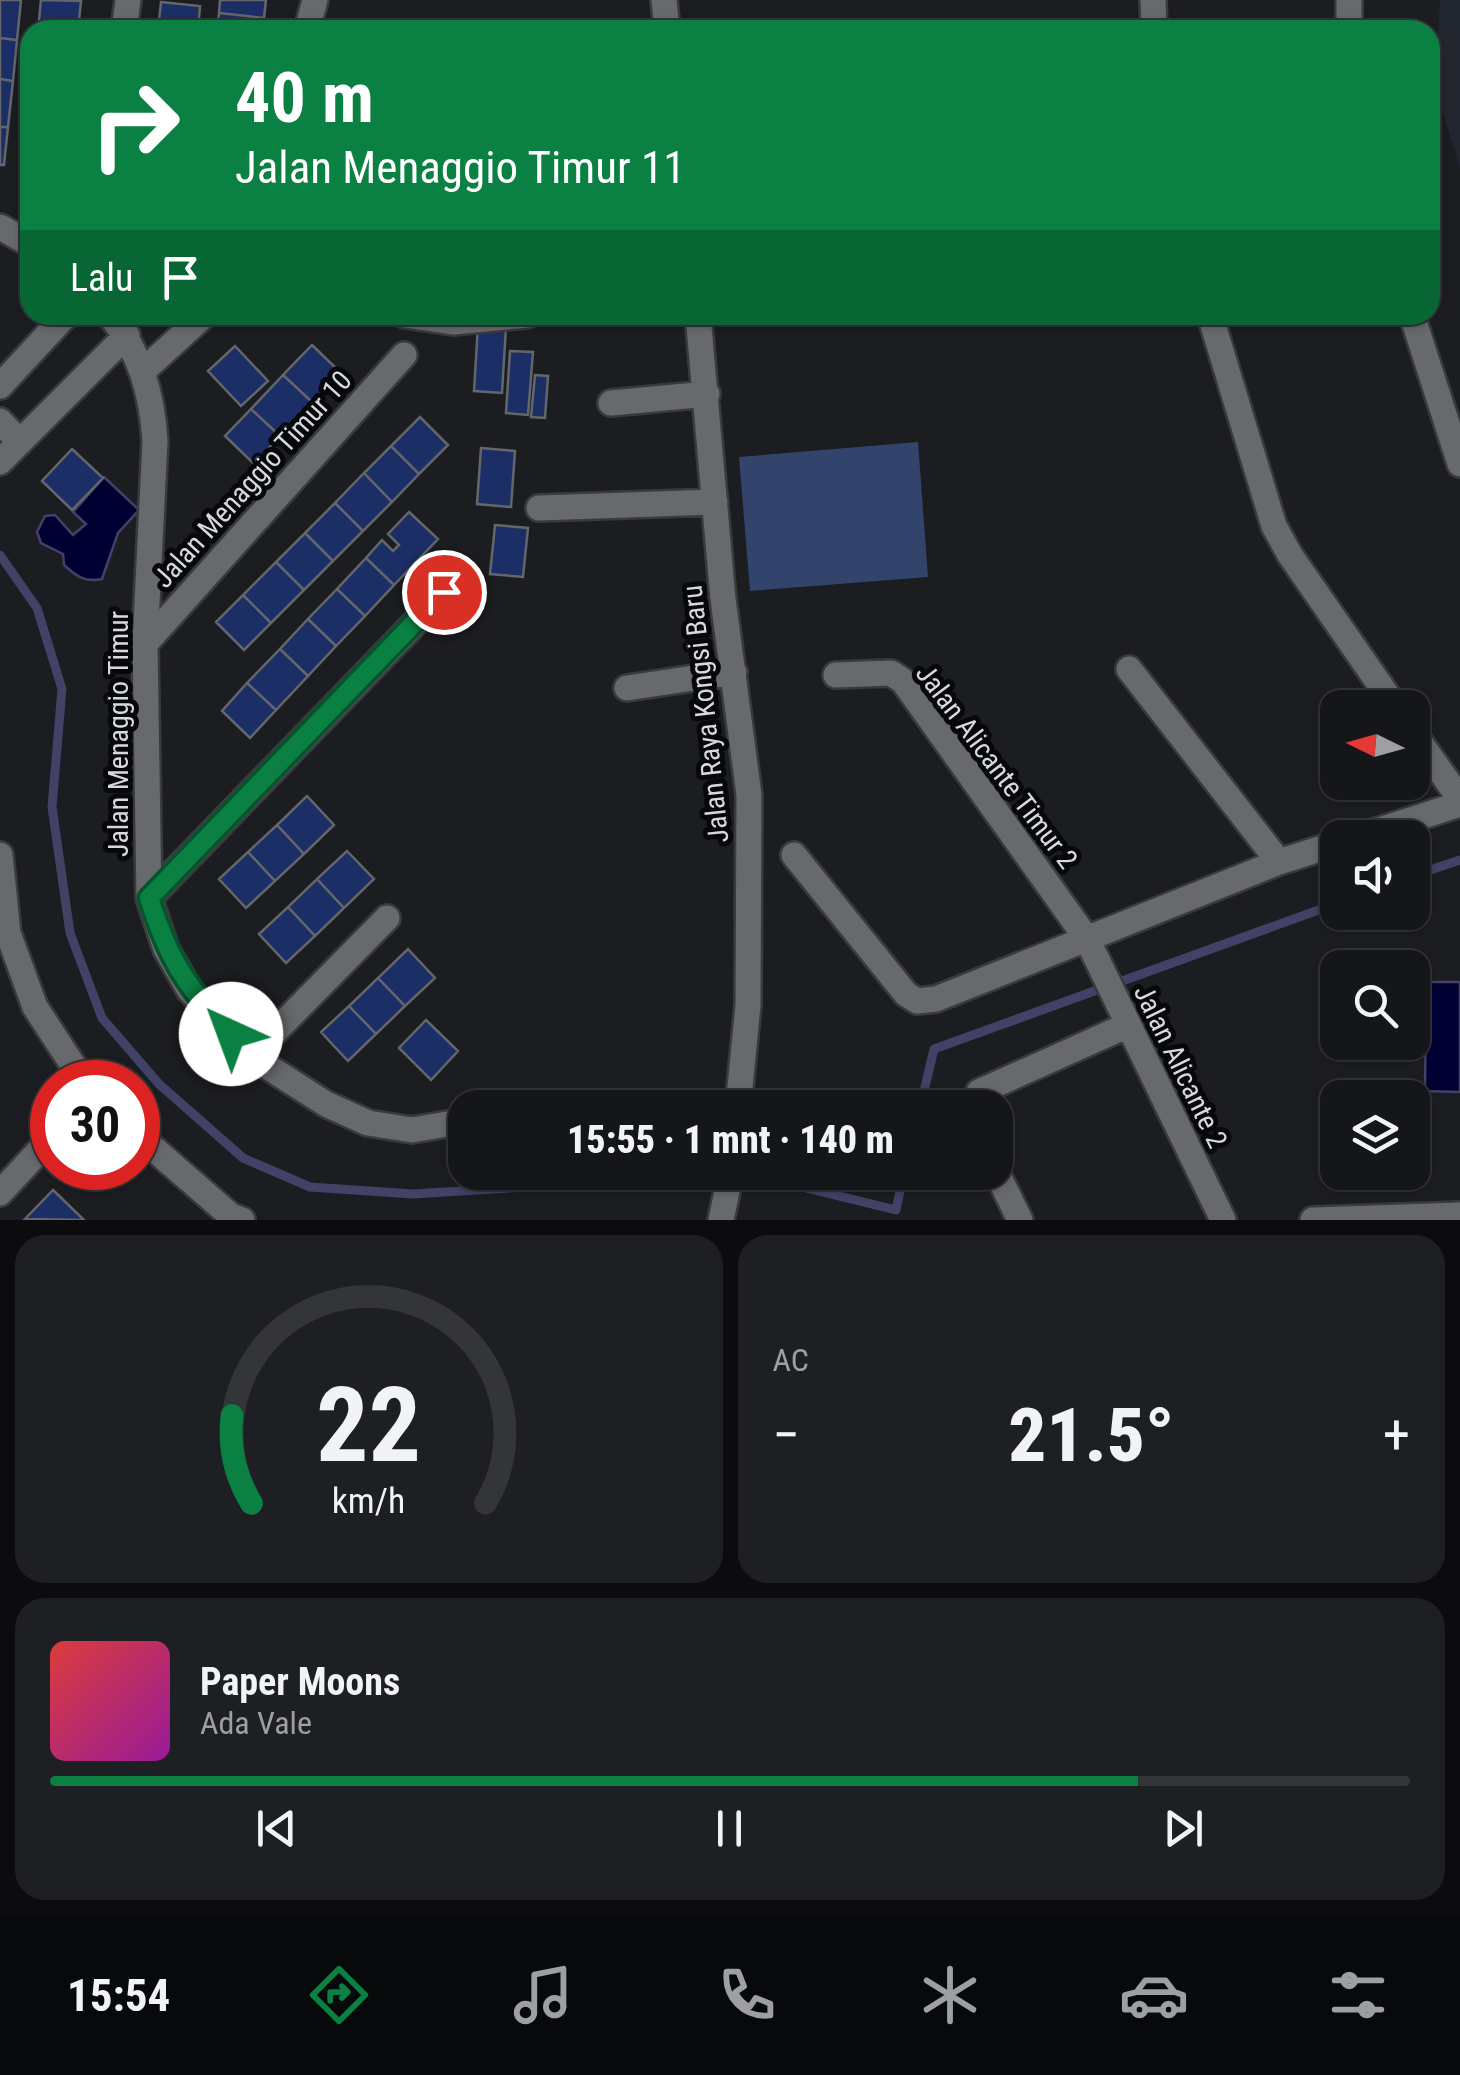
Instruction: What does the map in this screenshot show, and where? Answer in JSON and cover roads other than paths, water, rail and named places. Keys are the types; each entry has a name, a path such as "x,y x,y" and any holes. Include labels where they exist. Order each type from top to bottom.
{"street":[{"path":"0,386 57,325"},
{"path":"0,462 118,325"},
{"name":"Jalan Menaggio Timur","path":"118,325 143,370 153,409 155,440 145,644 149,898 166,950 190,991 251,1056 326,1104 368,1122 412,1130 448,1124"},
{"path":"143,370 193,325"},
{"name":"Jalan Raya Kongsi Baru","path":"699,325 723,599 749,795 748,1005 740,1090"},
{"path":"1213,325 1274,526 1290,556 1383,690"},
{"path":"1415,325 1460,464"},
{"name":"Jalan Menaggio Timur 10","path":"145,644 404,356"},
{"path":"611,403 707,394"},
{"path":"0,421 19,442"},
{"path":"539,508 715,502"},
{"path":"149,898 444,592"},
{"path":"1129,669 1279,862"},
{"path":"627,688 734,672"},
{"name":"Jalan Alicante Timur 2","path":"836,675 890,673 903,681 1089,946"},
{"path":"1406,820 1460,801 1430,757"},
{"path":"796,857 906,994 917,1002 936,1000 1089,946 1279,862 1320,849"},
{"path":"0,855 4,937 35,1006 70,1060"},
{"path":"251,1056 387,918"},
{"name":"Jalan Alicante 2","path":"1089,946 1223,1220"},
{"path":"982,1090 1125,1020"},
{"path":"160,1154 233,1219"},
{"path":"0,1193 30,1161"},
{"path":"721,1220 727,1190"},
{"path":"1005,1190 1020,1220"},
{"path":"1313,1220 1460,1216"}],"waterway":[{"path":"0,555 37,608 62,689 52,807 70,933 102,1018 159,1084 243,1158 310,1187 413,1194 477,1190"},
{"path":"1430,870 1460,860"},
{"path":"924,1090 934,1049 1320,910"},
{"path":"814,1190 896,1210 900,1190"}]}
